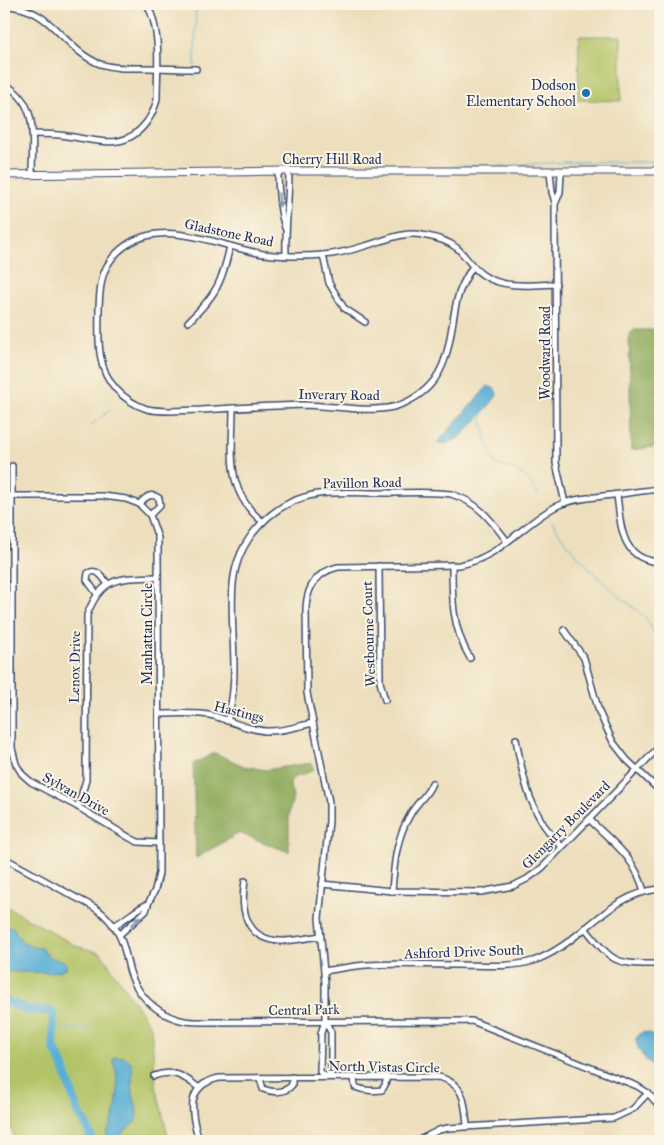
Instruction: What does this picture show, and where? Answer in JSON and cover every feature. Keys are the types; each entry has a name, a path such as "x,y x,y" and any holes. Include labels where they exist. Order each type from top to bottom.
{"main road":[{"name":"Cherry Hill Road","path":"4,175 289,171 660,171"}],"street":[{"path":"32,134 58,134 107,142 121,141 141,130 155,108 157,68 156,25 147,4"},
{"path":"4,6 31,8 84,55 98,63 119,68 196,69"},
{"path":"4,84 16,91 26,103 31,118 32,174"},
{"path":"286,256 285,228 289,171"},
{"path":"278,172 279,200 285,228"},
{"name":"Woodward Road","path":"550,172 555,202 556,463 565,503"},
{"name":"Woodward Road","path":"555,202 560,192 561,172"},
{"name":"Gladstone Road","path":"138,405 116,389 110,382 103,367 99,350 100,283 106,266 117,252 133,240 150,234 169,232 263,254 323,256 361,248 399,236 418,234 439,238 456,248 483,276 501,283 521,285 556,284"},
{"path":"188,322 208,304 217,289 224,272 230,246"},
{"path":"323,256 329,283 344,308 365,322"},
{"name":"Inverary Road","path":"138,405 162,411 305,405 376,409 394,406 411,400 429,387 439,374 447,353 457,298 473,266"},
{"path":"233,408 233,470 236,487 249,510 263,522"},
{"name":"Sylvan Drive","path":"12,466 13,755 18,768 31,782 130,838 138,842 159,843"},
{"path":"325,1021 331,1032 331,1073 326,1077 320,1072 321,1033 325,1021 324,970 319,918 329,821 329,802 312,723 306,678 306,608 309,590 320,576 338,567 452,565 479,560 492,553 547,512 565,503 660,489"},
{"name":"Pavillon Road","path":"227,721 233,690 233,597 234,576 238,561 245,546 263,522 288,504 318,494 442,493 461,497 477,506 487,515 507,541"},
{"path":"139,504 150,495 155,495 159,498 160,504 150,515"},
{"path":"617,495 621,529 628,546 640,557 660,562"},
{"name":"Manhattan Circle","path":"4,496 103,496 126,499 139,504 150,515 158,538 159,873 155,890 146,911 119,935"},
{"path":"452,565 454,621 461,642 470,658"},
{"name":"Westbourne Court","path":"379,566 380,682 385,700"},
{"path":"96,594 87,580 88,573 97,571 108,584"},
{"name":"Lenox Drive","path":"78,807 86,780 87,614 96,594 108,584 125,578 158,577"},
{"path":"564,630 581,652 586,664 606,731 619,751 636,770 660,791"},
{"name":"Hastings","path":"159,714 200,714 252,729 267,731 277,731 312,723"},
{"path":"516,739 527,790 535,811 546,830 562,847"},
{"name":"Glengarry Boulevard","path":"322,884 392,891 481,892 521,883 534,875 660,746"},
{"path":"392,891 395,855 400,836 410,815 430,789 432,783"},
{"path":"589,819 631,861 644,891"},
{"name":"Central Park","path":"4,858 94,908 109,920 124,946 134,982 142,995 163,1013 178,1020 211,1022 472,1022 622,1079 648,1094 660,1107"},
{"path":"245,881 242,902 244,914 249,925 257,933 278,941 320,936"},
{"name":"Ashford Drive South","path":"324,970 366,965 522,963 547,955 619,902 644,891 660,889"},
{"path":"114,926 132,915 139,907 148,904"},
{"path":"585,928 606,953 615,960 631,964 660,964"},
{"path":"154,1076 172,1072 184,1076 199,1088 193,1098 191,1108 199,1141"},
{"name":"North Vistas Circle","path":"199,1088 219,1078 433,1076 448,1080 460,1090 465,1100 467,1126"},
{"path":"260,1078 264,1089 267,1091 284,1091 292,1085 292,1077"},
{"path":"354,1077 355,1087 374,1091 382,1090 386,1085 387,1077"},
{"path":"417,1141 439,1130 467,1126 614,1118 633,1109 648,1094"}],"green space":[{"path":"579,36 621,36 621,101 578,100"},
{"path":"633,330 660,330 660,446 631,450 629,336"},
{"path":"215,753 244,766 265,770 311,763 314,770 291,779 290,786 293,797 289,814 289,852 239,833 196,858 193,764"},
{"path":"4,905 76,946 101,953 151,1027 156,1086 169,1141 15,1141 4,1101"}],"water":[{"path":"488,386 495,389 497,394 478,419 453,441 445,444 437,443"},
{"path":"13,927 22,942 32,947 41,948 49,957 64,961 67,967 62,970 47,972 4,972 4,928"},
{"path":"642,1032 649,1033 660,1042 660,1071 648,1061 638,1048 636,1038"},
{"path":"115,1057 127,1058 130,1061 137,1119 116,1141 105,1141 113,1119 117,1097 117,1082 113,1060"}],"waterway":[{"path":"195,66 196,4"},
{"path":"195,70 195,77"},
{"path":"513,165 566,162 660,162"},
{"path":"499,166 506,165"},
{"path":"454,166 494,166"},
{"path":"90,426 110,410"},
{"path":"482,413 485,433 495,464 521,473 530,482 538,495"},
{"path":"552,522 578,556 613,591 645,617 660,639"},
{"path":"4,1000 27,1010 50,1011 53,1014 54,1049 62,1063 78,1112 86,1124 92,1141"},
{"path":"53,1029 92,1028"}],"place":[{"name":"Dodson Elementary School","path":"586,93"}]}
